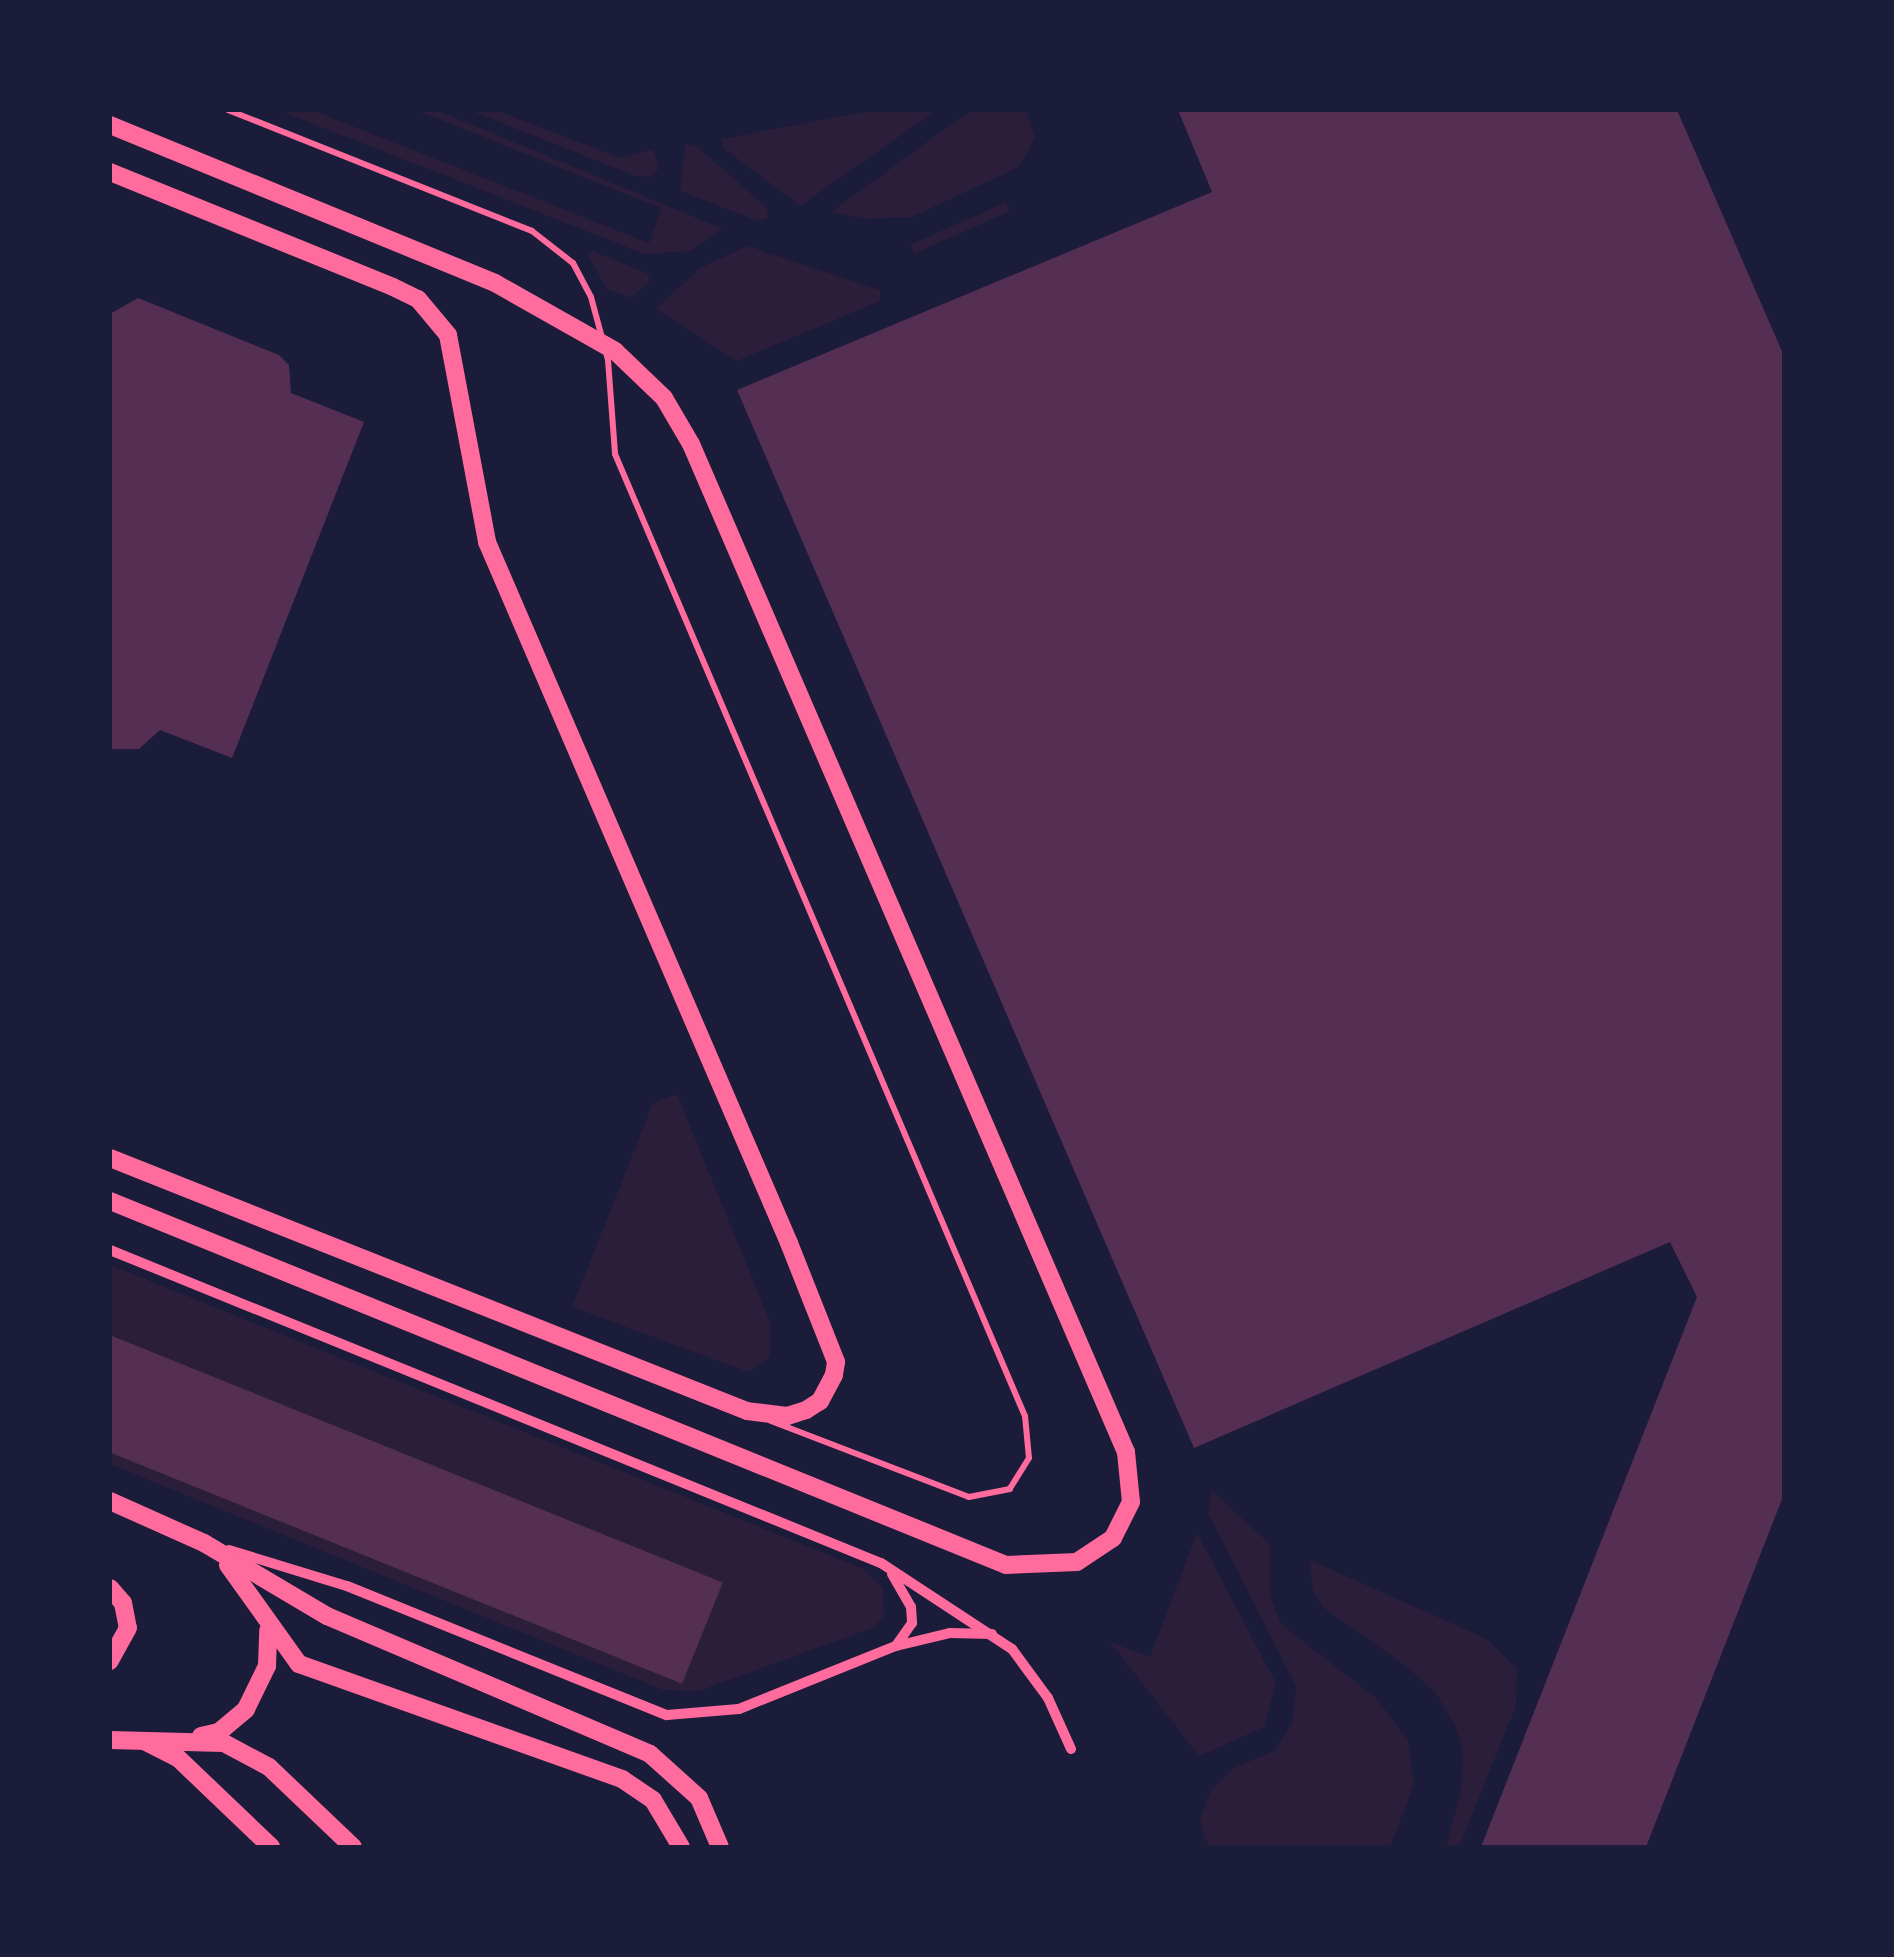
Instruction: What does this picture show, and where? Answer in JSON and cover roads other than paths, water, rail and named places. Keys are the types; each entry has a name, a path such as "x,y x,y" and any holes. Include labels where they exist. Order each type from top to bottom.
{"main road":[{"path":"110,125 495,282 615,351 664,398 692,444 1126,1452 1131,1502 1112,1538 1088,1556 1056,1568 1006,1565 110,1200"},
{"path":"110,172 393,286 418,299 448,335 487,542 836,1362 829,1388 806,1410 787,1416 747,1412 110,1158"},
{"path":"110,1501 204,1543 327,1616 650,1754 699,1798 720,1847"},
{"path":"204,1543 249,1589 266,1625 286,1653 314,1672 474,1721 638,1787 666,1816 681,1847"},
{"path":"110,1588 124,1604 128,1628 110,1662"},
{"path":"197,1737 233,1723 260,1687 270,1648 266,1625"},
{"path":"118,1740 197,1737 224,1742 269,1767 354,1847"},
{"path":"118,1740 167,1750 271,1847"}],"street":[{"path":"110,1250 881,1563 998,1636 1033,1673 1071,1748"},
{"path":"204,1543 347,1586 667,1715 740,1709 896,1646 950,1632 998,1636"},
{"path":"881,1563 901,1584 911,1607 912,1623 896,1646"}],"lane":[{"path":"228,110 532,231 584,280 608,360 615,454 1025,1416 1029,1458 1010,1490 970,1497 747,1412"}]}
